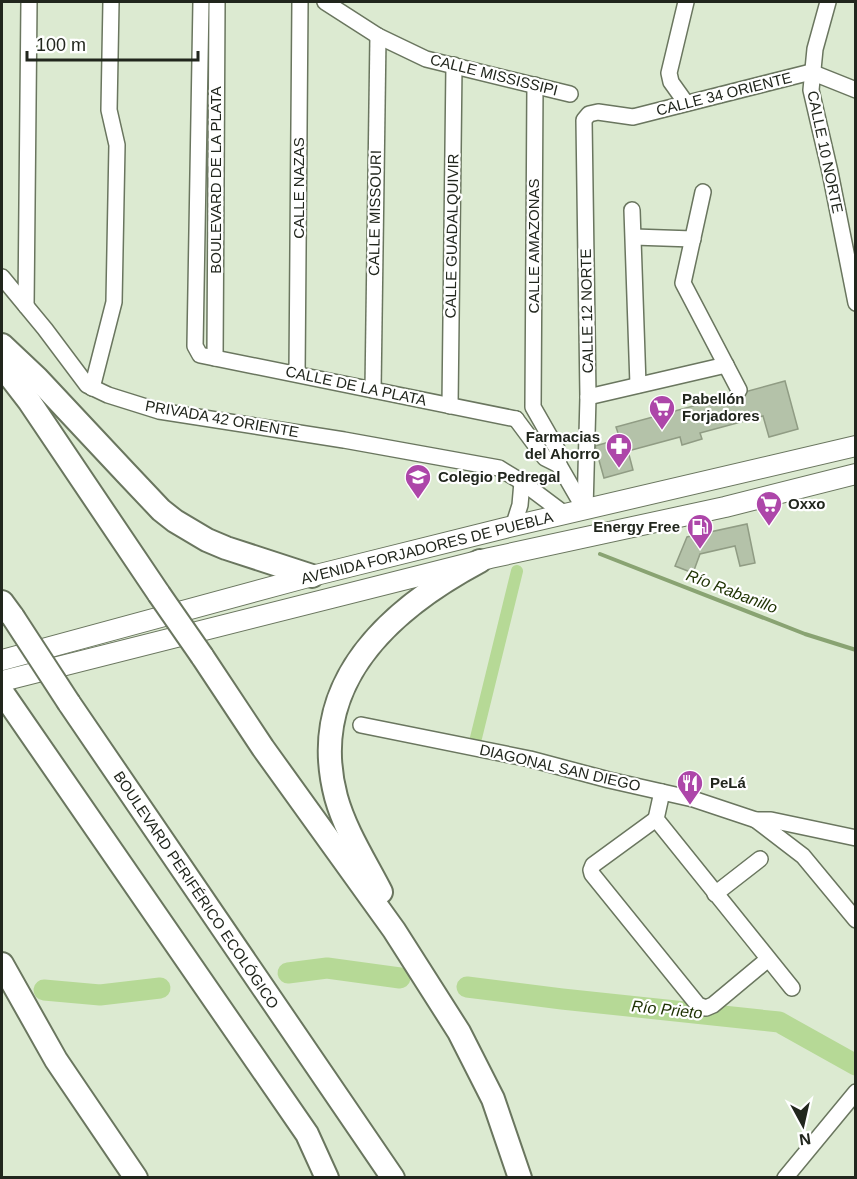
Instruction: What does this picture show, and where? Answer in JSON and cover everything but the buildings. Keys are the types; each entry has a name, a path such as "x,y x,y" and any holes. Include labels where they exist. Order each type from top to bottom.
{"highway":[{"path":"2,345 38,378 161,510 175,521 207,540 226,548 312,576"},
{"path":"2,366 29,401 263,748 394,930 459,1032 475,1063 493,1099 520,1178"},
{"path":"394,930 385,901 350,831 337,798 331,754 334,719 343,688 352,671 383,629 403,611 441,584 480,561"},
{"name":"BOULEVARD PERIFÉRICO ECOLÓGICO","path":"7,609 393,1178"},
{"path":"2,692 307,1134 327,1178"},
{"path":"2,964 56,1060 136,1178"},
{"path":"2,996 56,1060"}],"main road":[{"name":"AVENIDA FORJADORES DE PUEBLA","path":"2,660 312,576 513,526 855,447"},
{"path":"725,507 745,485 750,471"},
{"name":"AVENIDA FORJADORES DE PUEBLA","path":"2,681 480,561 725,507 855,474"}],"street":[{"path":"26,306 29,2"},
{"path":"2,277 87,385 92,388 114,302 117,145 109,110 111,2"},
{"name":"BOULEVARD DE LA PLATA","path":"197,351 195,346 201,2"},
{"name":"BOULEVARD DE LA PLATA","path":"215,358 217,2"},
{"name":"CALLE NAZAS","path":"297,374 300,2"},
{"name":"CALLE MISSISSIPI","path":"325,2 378,36 426,58 570,94"},
{"path":"686,2 669,73 671,82 686,103"},
{"name":"CALLE 10 NORTE","path":"828,2 815,49 810,90 830,172 855,303"},
{"name":"CALLE MISSOURI","path":"373,390 378,36"},
{"name":"CALLE GUADALQUIVIR","path":"450,406 454,65"},
{"name":"CALLE 34 ORIENTE","path":"589,114 598,112 633,117 812,72 855,90"},
{"name":"CALLE AMAZONAS","path":"533,407 535,85"},
{"name":"CALLE 12 NORTE","path":"575,513 588,397 584,120 589,114"},
{"path":"704,192 682,283 739,390"},
{"path":"632,210 638,385"},
{"path":"634,237 693,239"},
{"name":"CALLE DE LA PLATA","path":"197,351 200,355 516,419"},
{"path":"588,397 726,365"},
{"name":"PRIVADA 42 ORIENTE","path":"92,388 108,396 159,411 344,440 499,468 575,513"},
{"path":"559,465 545,458 516,419 533,407 557,450 559,465 575,513"},
{"path":"513,526 522,482"},
{"name":"DIAGONAL SAN DIEGO","path":"361,725 530,759 693,799 756,820 771,820 855,838"},
{"path":"662,792 656,819 593,865 592,874 698,1005 706,1008 713,1005 768,960"},
{"path":"656,819 792,988"},
{"name":"DIAGONAL SAN DIEGO","path":"756,820 803,856 855,920"},
{"path":"715,894 760,859"},
{"path":"785,1178 855,1092"}],"waterway":[{"name":"Río Rabanillo","path":"600,554 805,634 856,650"},
{"path":"475,742 517,571"},
{"name":"Río Prieto","path":"288,973 327,968 400,978"},
{"name":"Río Prieto","path":"467,987 779,1022 856,1065"},
{"name":"Río Prieto","path":"44,990 100,995 160,988"}],"place":[{"name":"Pabellón Forjadores","path":"662,431"},
{"name":"Farmacias del Ahorro","path":"619,469"},
{"name":"Colegio Pedregal","path":"418,500"},
{"name":"Oxxo","path":"769,527"},
{"name":"Energy Free","path":"700,550"},
{"name":"PeLá","path":"690,806"}]}
